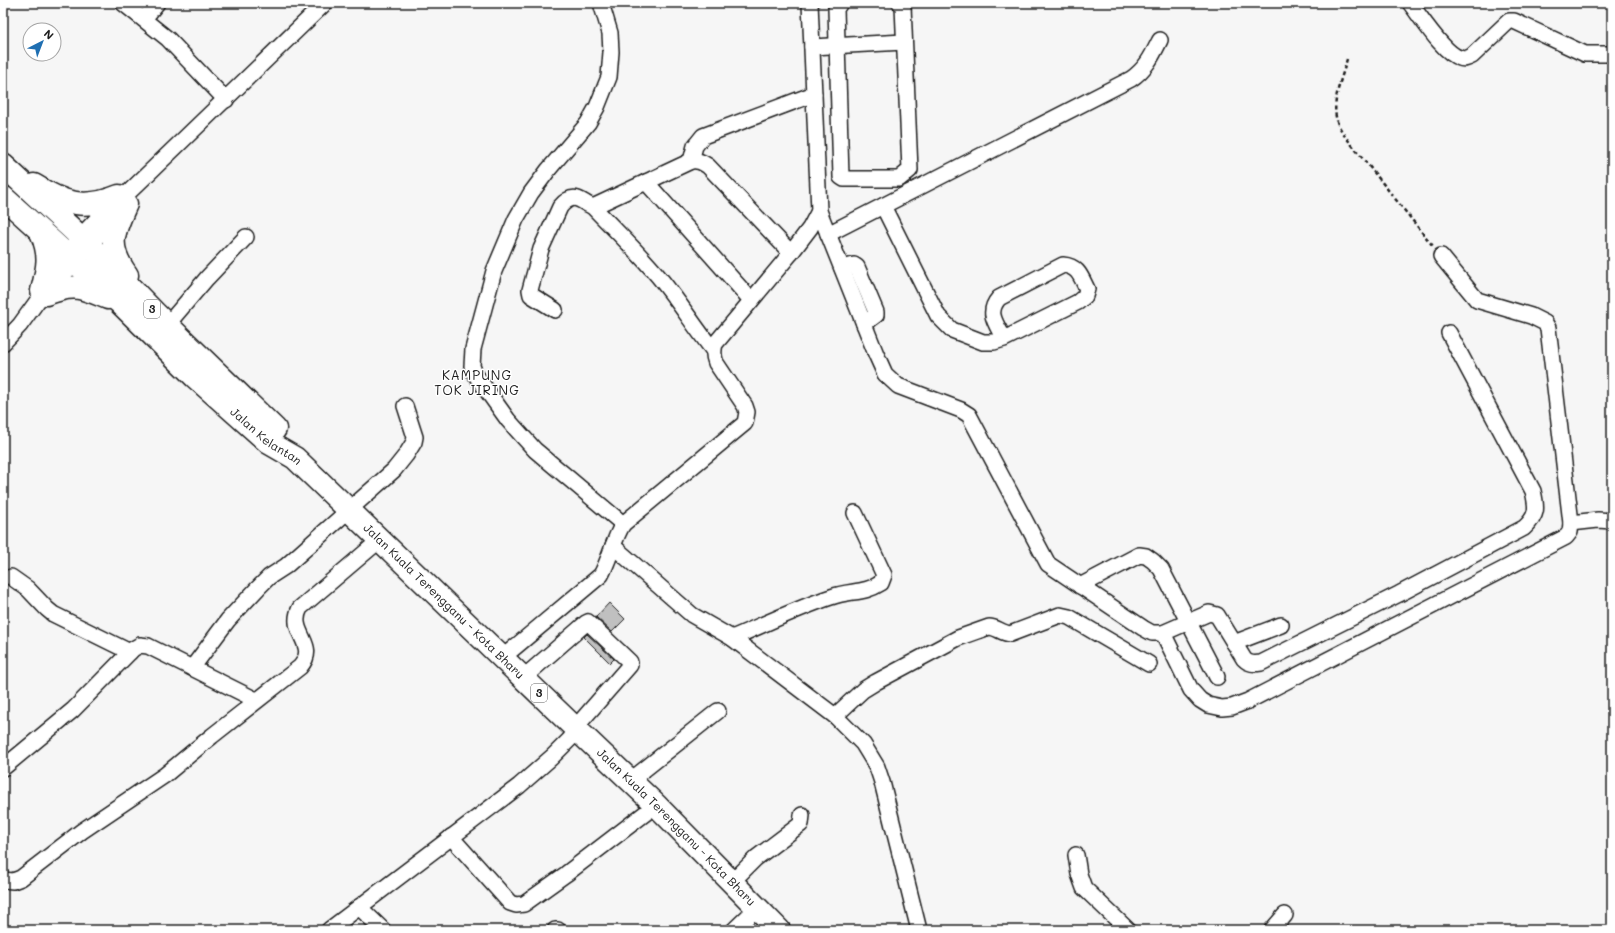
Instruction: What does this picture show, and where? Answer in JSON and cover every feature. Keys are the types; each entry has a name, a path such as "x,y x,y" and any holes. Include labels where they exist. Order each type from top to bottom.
{"highway":[{"path":"5,167 55,197 67,201 94,204 124,198 116,226 114,249 120,265 162,319"},
{"name":"Jalan Kelantan","path":"5,167 84,241 278,432 295,458"},
{"name":"Jalan Kelantan","path":"3,197 119,302 195,377 269,442 295,458"},
{"path":"41,232 47,245 48,260 43,294 67,287 76,287 119,302"},
{"name":"Jalan Kuala Terengganu - Kota Bharu","path":"295,458 381,539 576,729 631,780 779,930"}],"street":[{"path":"123,3 168,39 226,100"},
{"path":"144,19 157,3"},
{"path":"3,343 20,325 84,241 124,198 325,3"},
{"path":"601,3 610,33 611,52 609,77 597,107 588,123 544,175 531,193 516,219 494,271 473,349 472,366 475,374 508,420 535,450 623,524"},
{"path":"810,3 819,211 885,374 898,386 961,410 969,415 1048,564 1152,633 1164,633 1210,613 1215,613 1247,662 1255,664 1261,663 1399,594 1524,528 1531,521 1536,507 1533,491 1449,333"},
{"path":"840,3 836,9 841,177 844,179 899,179 910,170 903,6 900,3"},
{"path":"1410,3 1442,45 1460,58 1466,59 1472,56 1509,21 1514,21 1584,54 1612,54"},
{"path":"828,234 1131,79 1139,74 1149,63 1160,40"},
{"path":"812,47 904,42"},
{"path":"690,162 696,146 703,136 814,94"},
{"path":"593,207 696,160 708,166 791,253"},
{"path":"646,182 751,300"},
{"path":"555,310 530,293 541,249 560,208 566,201 575,198 580,199 593,207 658,276 713,350"},
{"path":"883,206 938,316 952,330 983,342 1004,340 1078,302 1085,296 1087,289 1077,271 1071,266 1063,265 998,298 993,305 992,313 1004,340"},
{"path":"502,658 601,575 616,535 623,524 745,423 747,412 745,406 716,363 713,357 713,350 718,338 791,253 810,228 819,211"},
{"path":"162,319 207,278 246,237"},
{"path":"1164,633 1194,695 1214,708 1232,707 1255,697 1566,537 1570,532 1571,523 1548,328 1545,323 1531,316 1477,300 1441,256"},
{"path":"192,668 228,620 269,576 286,566 401,463 414,442 415,437 405,406"},
{"path":"732,638 805,606 834,596 868,590 881,583 884,575 855,513"},
{"path":"1571,523 1598,520 1612,521"},
{"path":"3,880 14,881 21,878 77,834 166,775 256,700 300,667 306,661 308,654 296,623 297,614 300,608 381,539"},
{"path":"613,546 692,616 732,638 835,716 863,744 877,767 919,930"},
{"path":"1080,586 1139,555 1146,556 1153,560 1161,569 1217,677"},
{"path":"12,577 28,589 53,614 130,652"},
{"path":"835,716 869,686 958,638 989,627 994,627 1003,633 1010,634 1060,615 1069,617 1149,664"},
{"path":"329,930 538,770 576,729 630,665 630,662 588,622 523,678"},
{"path":"1234,643 1282,625"},
{"path":"3,768 73,710 130,652 140,645 148,646 256,700"},
{"path":"631,780 718,711"},
{"path":"451,837 510,903 520,905 524,904 566,874 656,805"},
{"path":"732,882 756,858 801,824 802,815"},
{"path":"1076,855 1079,874 1084,888 1128,930"},
{"path":"359,907 383,930"},
{"path":"734,930 758,908"},
{"path":"1272,930 1285,915"}],"path":[{"path":"1347,59 1336,100 1335,111 1337,122 1344,135 1441,256"}],"building":[{"path":"609,603 625,619 612,632 596,617"},
{"path":"587,634 614,659 610,663 584,637"}],"district":[{"name":"KAMPUNG TOK JIRING","path":"477,382"}]}
